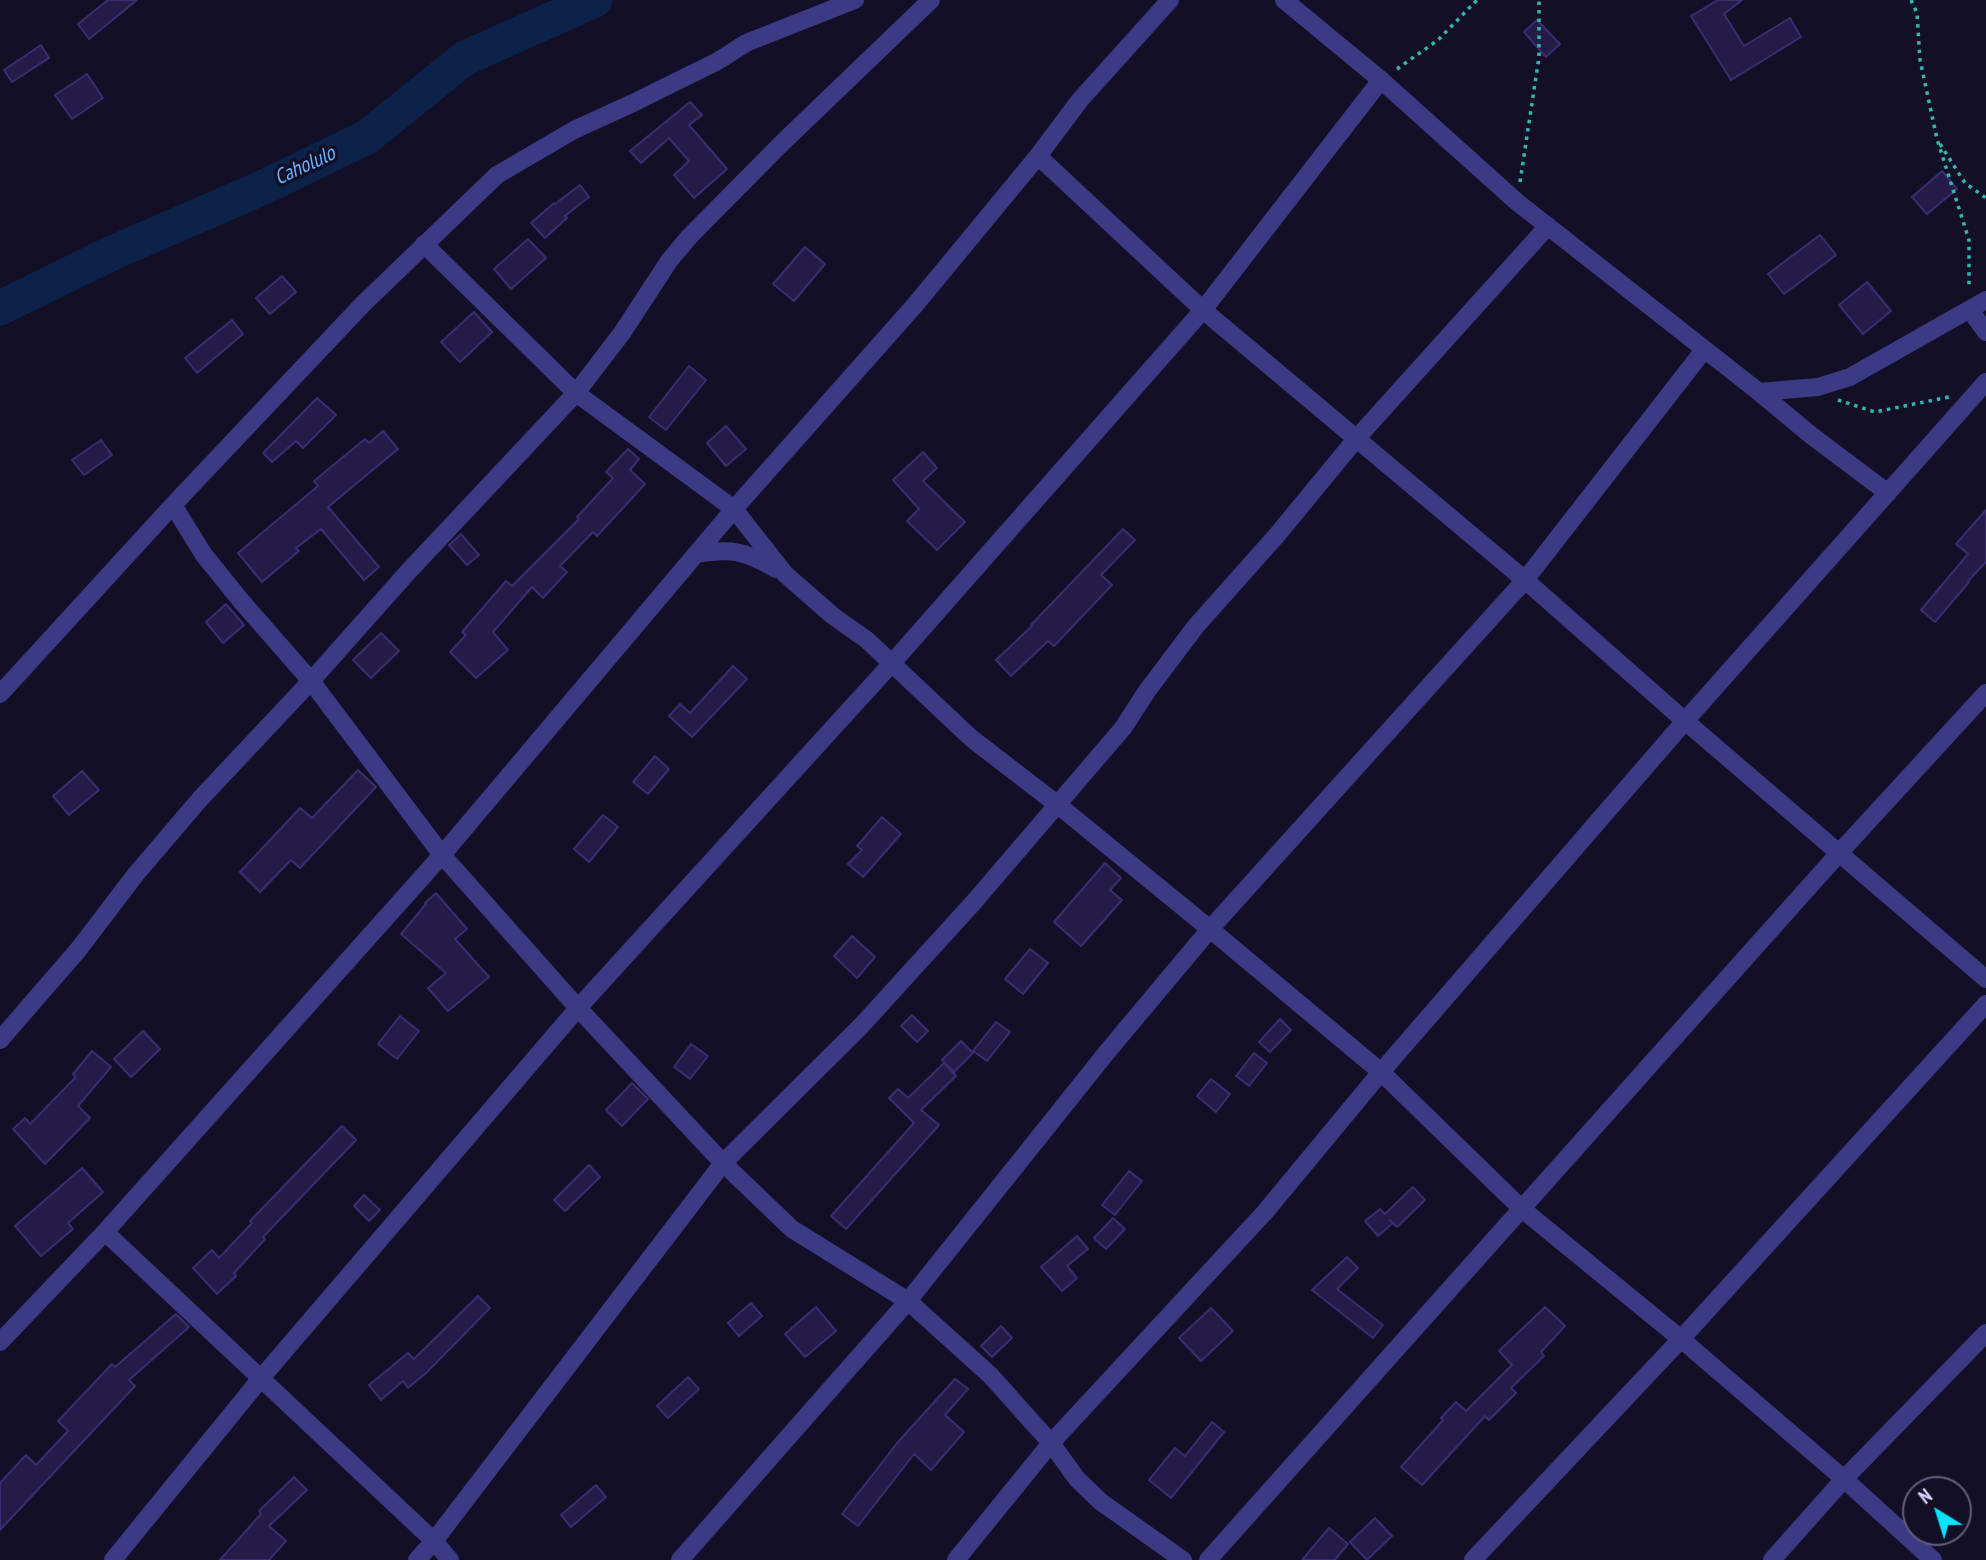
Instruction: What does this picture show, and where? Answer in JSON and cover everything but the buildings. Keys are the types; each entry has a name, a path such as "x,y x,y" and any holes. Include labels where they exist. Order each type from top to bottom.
{"street":[{"path":"0,695 173,505 353,314 497,176 574,130 706,67 746,43 855,0"},
{"path":"0,1040 78,950 135,874 200,799 576,393 622,333 669,261 689,237 931,0"},
{"path":"0,1342 105,1232 442,855 734,509 915,305 1038,156 1080,100 1170,0"},
{"path":"1284,0 1381,80 1517,202 1888,493"},
{"path":"113,1560 262,1377 578,1008 893,662 1203,310 1381,80"},
{"path":"1038,156 1203,310 1525,580 1986,979"},
{"path":"417,1560 723,1163 861,1026 1058,805 1123,728 1196,626 1277,535 1356,439 1548,226"},
{"path":"424,244 576,393 734,509 785,574 833,616 893,662 971,738 1058,805 1381,1072 1522,1209 1681,1339 1844,1479 1933,1560"},
{"path":"1759,392 1818,387 1850,377 1986,300"},
{"path":"1970,310 1986,332"},
{"path":"680,1560 908,1301 1107,1052 1210,929 1525,580 1704,350"},
{"path":"956,1560 1051,1443 1265,1212 1381,1072 1685,721 1982,387"},
{"path":"173,505 204,555 311,681 442,855 578,1008 723,1163 792,1229 908,1301 990,1376 1051,1443 1077,1479 1101,1502 1183,1560"},
{"path":"696,554 736,551 761,560 785,574"},
{"path":"1208,1560 1840,852 1986,693"},
{"path":"1473,1560 1681,1339 1986,1004"},
{"path":"105,1232 262,1377 434,1541 450,1560"},
{"path":"1772,1560 1844,1479 1986,1333"}],"path":[{"path":"1381,80 1438,40 1477,0"},
{"path":"1517,202 1539,57 1539,0"},
{"path":"1911,0 1917,13 1920,60 1937,139 1969,240 1970,310"},
{"path":"1937,139 1965,183 1986,198"},
{"path":"1818,387 1842,403 1875,412 1982,387"}],"waterway":[{"name":"Caholulo","path":"0,308 112,253 262,188 367,137 465,58 595,0"}]}
